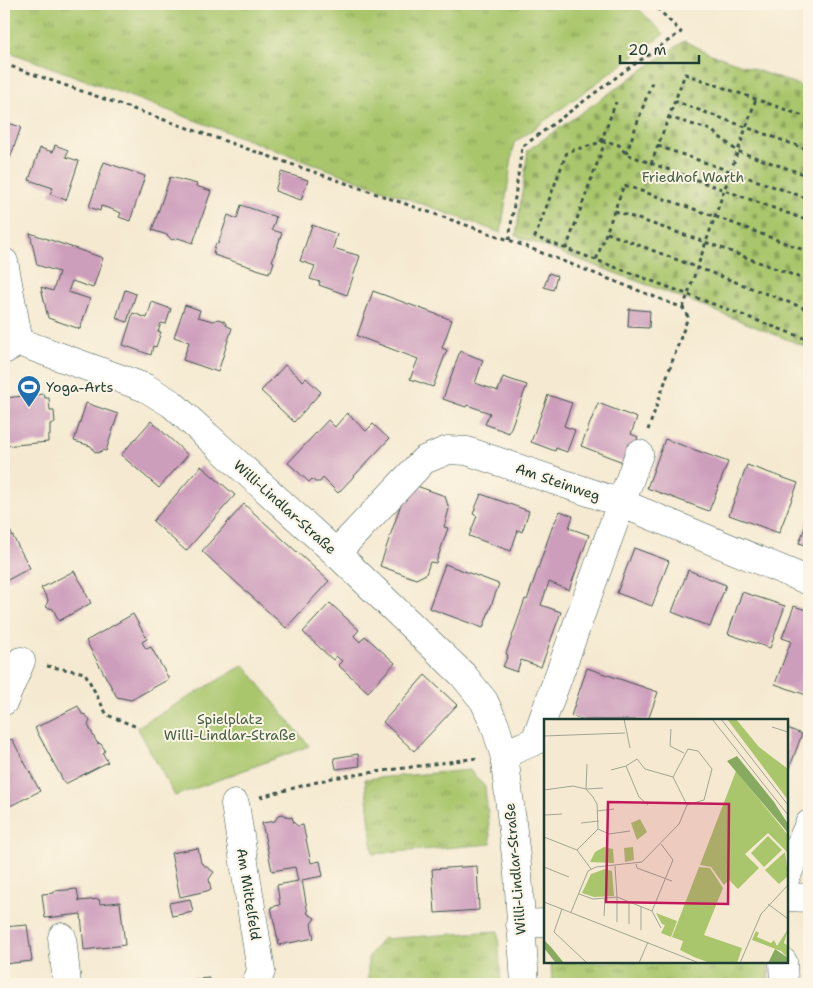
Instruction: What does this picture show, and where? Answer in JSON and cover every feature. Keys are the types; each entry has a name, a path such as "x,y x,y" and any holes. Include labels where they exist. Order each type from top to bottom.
{"street":[{"path":"4,262 12,346"},
{"name":"Willi-Lindlar-Straße","path":"12,346 146,388 172,404 336,553 463,675 484,701 495,725 504,754 518,874 533,923 524,984"},
{"name":"Am Steinweg","path":"336,553 424,460 448,450 467,451 621,503 809,581"},
{"path":"504,754 535,741 639,454"},
{"path":"4,701 22,662"},
{"name":"Am Mittelfeld","path":"235,804 261,971 256,984"},
{"path":"788,873 809,824"},
{"path":"788,897 809,898"},
{"path":"62,937 67,984"},
{"path":"782,963 784,984"}],"path":[{"path":"4,14 8,4"},
{"path":"510,240 522,147 681,32 653,4"},
{"path":"4,64 510,240 682,308 688,317 639,454"},
{"path":"651,164 685,74 809,118"},
{"path":"626,154 652,82"},
{"path":"682,308 756,100"},
{"path":"674,101 809,150"},
{"path":"600,142 616,102"},
{"path":"668,117 711,130 737,152 809,176"},
{"path":"566,249 605,141"},
{"path":"809,221 651,164 626,154 619,145 605,141 567,152 536,237 809,340"},
{"path":"658,146 809,199"},
{"path":"596,260 624,185 809,252"},
{"path":"615,211 809,281"},
{"path":"607,233 809,310"},
{"path":"22,662 85,673 107,715 137,727"},
{"path":"235,804 332,778 504,754"}],"green space":[{"path":"4,4 634,4 664,34 514,143 501,233 4,50"},
{"name":"Friedhof Warth","path":"684,41 714,55 809,89 809,348 516,236 528,150"},
{"name":"Spielplatz Willi-Lindlar-Straße","path":"244,665 309,746 175,796 137,727"},
{"path":"470,770 485,787 491,844 373,854 365,779"},
{"path":"498,931 501,984 368,984 368,958 382,939"},
{"path":"551,963 768,963 769,984 552,984"}],"building":[{"path":"4,115 7,116 5,122 21,127 7,167 4,166"},
{"path":"55,145 68,150 66,157 79,161 66,200 50,194 53,188 29,180 40,148 53,152"},
{"path":"104,162 145,176 130,221 119,217 121,213 111,209 101,206 100,211 89,207"},
{"path":"281,172 308,180 301,200 275,191"},
{"path":"170,177 197,184 196,186 211,191 193,243 178,238 172,240 167,235 152,230"},
{"path":"241,205 276,217 272,230 282,233 269,273 214,255 215,253 213,253 228,215 237,219"},
{"path":"312,225 337,234 333,248 360,256 347,295 319,285 320,282 310,279 315,266 300,261"},
{"path":"30,233 103,258 93,288 72,281 68,292 90,299 80,329 48,318 41,287 53,291 59,272 37,265"},
{"path":"549,273 557,276 553,290 544,287"},
{"path":"125,290 136,294 127,322 116,318"},
{"path":"373,291 452,320 442,348 447,350 433,387 410,379 418,359 357,336"},
{"path":"152,302 171,309 166,324 161,323 158,332 161,332 156,347 153,346 151,355 123,345 133,313 147,318"},
{"path":"185,305 200,310 198,317 213,321 218,319 224,321 227,326 232,328 218,372 183,360 189,342 174,337"},
{"path":"629,309 650,311 649,328 628,327"},
{"path":"460,351 483,360 475,383 498,391 503,377 527,385 509,433 485,424 490,413 443,399"},
{"path":"285,365 303,381 306,378 321,392 294,422 261,391"},
{"path":"44,394 45,398 49,398 50,411 54,411 55,423 50,424 48,442 4,446 4,398"},
{"path":"548,395 572,403 564,426 575,430 567,452 556,448 555,451 531,442"},
{"path":"86,403 118,414 106,451 103,450 98,453 91,446 74,441"},
{"path":"598,403 637,418 631,434 638,437 628,464 581,446"},
{"path":"347,413 366,431 373,424 389,439 338,493 323,478 320,482 315,482 312,479 309,482 288,463 328,420 335,427"},
{"path":"151,421 188,455 159,488 121,455"},
{"path":"665,439 728,462 709,511 647,488"},
{"path":"747,465 798,483 779,533 729,515"},
{"path":"201,466 235,495 186,551 153,521"},
{"path":"408,483 445,496 449,509 444,527 448,528 436,563 430,562 426,574 416,579 380,566"},
{"path":"481,494 529,511 522,532 518,530 511,551 469,536 477,516 473,514"},
{"path":"244,504 329,581 286,628 202,551"},
{"path":"560,511 573,516 569,528 589,535 569,590 549,582 541,605 561,612 541,667 521,660 517,672 503,667 508,655 506,654 554,522"},
{"path":"809,517 809,546 799,543"},
{"path":"10,531 30,568 4,582 4,535"},
{"path":"634,548 669,561 652,606 617,593"},
{"path":"445,564 499,584 483,628 429,608"},
{"path":"688,570 726,585 710,627 672,612"},
{"path":"74,571 91,603 59,621 53,609 46,607 48,600 41,588"},
{"path":"742,592 785,606 770,648 728,634"},
{"path":"330,603 359,630 354,636 360,642 365,636 395,663 368,692 338,665 342,661 336,656 333,660 303,632"},
{"path":"794,606 809,611 809,696 775,684 791,641 782,638"},
{"path":"133,614 147,639 142,642 146,649 151,647 169,679 131,700 117,697 86,641"},
{"path":"587,668 658,692 648,719 582,719 571,716"},
{"path":"425,675 457,705 414,751 383,722"},
{"path":"78,706 82,714 86,715 90,721 88,725 97,743 101,744 105,750 103,754 108,762 65,784 35,728"},
{"path":"788,728 802,734 788,772"},
{"path":"12,739 40,791 4,809 4,743"},
{"path":"358,754 360,766 336,769 334,758"},
{"path":"283,814 289,818 292,817 294,823 298,826 303,825 311,863 320,861 323,876 302,880 308,914 315,918 311,924 314,938 279,945 271,907 280,905 277,885 298,881 295,867 272,871 262,823 275,821 278,815"},
{"path":"198,848 201,863 214,872 209,879 211,890 180,897 171,853"},
{"path":"477,866 479,910 435,913 432,869"},
{"path":"77,889 79,901 99,899 100,904 120,902 125,945 84,950 81,914 45,918 42,894"},
{"path":"190,899 193,912 172,916 169,903"},
{"path":"27,925 32,961 4,964 4,927"},
{"path":"209,978 209,982 224,980 224,984 177,984 176,981"}],"place":[{"name":"Yoga-Arts","path":"29,408"}]}
